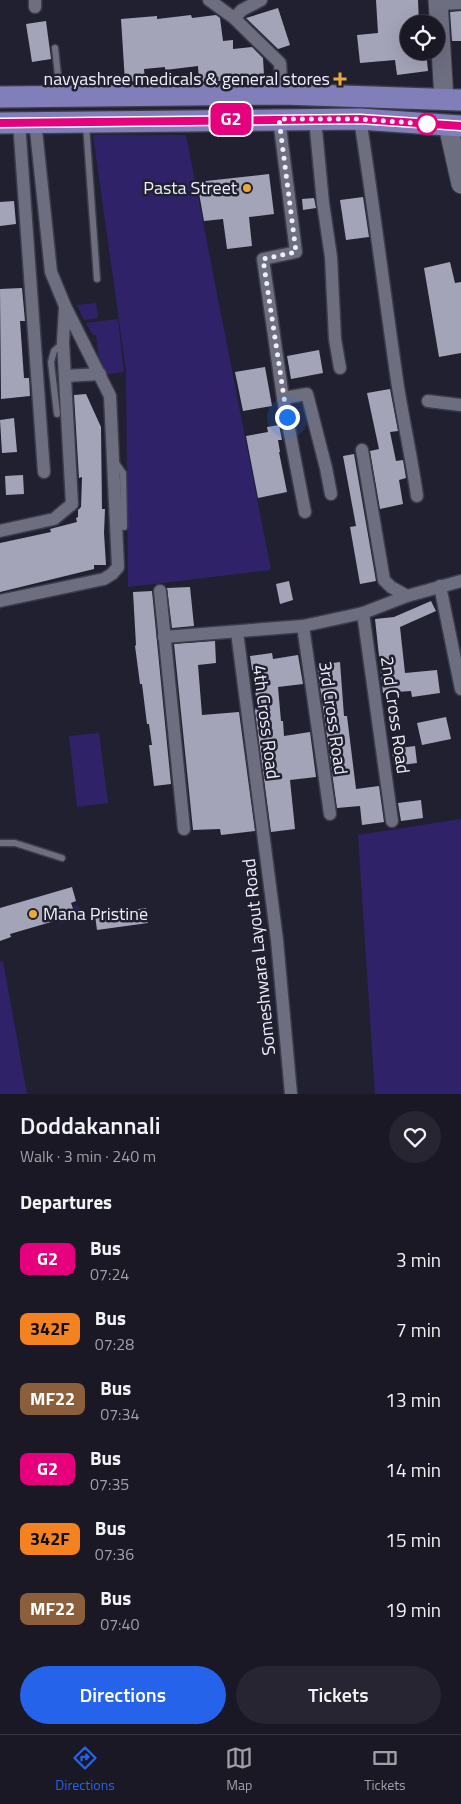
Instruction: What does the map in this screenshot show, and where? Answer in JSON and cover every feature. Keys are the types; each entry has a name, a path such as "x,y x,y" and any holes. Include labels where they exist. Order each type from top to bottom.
{"main road":[{"path":"0,97 282,94 452,100 438,2"},
{"path":"18,122 360,119 454,126 461,184"}],"street":[{"path":"208,0 234,18 280,63 282,94"},
{"path":"234,18 242,10 261,0"},
{"path":"438,2 461,4"},
{"path":"279,119 296,252 263,259 283,398 305,512"},
{"path":"315,119 323,202 331,257 335,338 340,368"},
{"path":"360,119 398,389 417,496"},
{"path":"0,601 104,578 112,574 118,567 110,396 66,306 50,267 18,122"},
{"path":"18,122 44,472"},
{"path":"0,531 54,519 72,504 63,342 66,306"},
{"path":"65,376 100,374"},
{"path":"283,398 307,394 331,494"},
{"path":"428,401 461,405"},
{"path":"362,450 384,580 391,587 407,596"},
{"path":"164,637 303,626 364,614 407,596 461,581"},
{"path":"440,586 461,689"},
{"path":"160,591 184,829"},
{"name":"2nd Cross Road","path":"364,614 392,821"},
{"name":"3rd Cross Road","path":"303,626 330,814"},
{"name":"4th Cross Road","path":"237,632 261,817"},
{"name":"Someshwara Layout Road","path":"261,817 277,940 290,1094"}],"lane":[{"path":"55,48 61,96"},
{"path":"86,121 97,279"},
{"path":"57,414 52,362 54,351 63,342"},
{"path":"113,460 123,473 124,527"},
{"path":"0,843 15,843 62,858"}],"shaded area":[{"path":"93,135 186,135 271,570 128,587 126,370"},
{"path":"96,303 98,318 84,320 77,305"},
{"path":"118,319 124,372 101,375 96,335 93,335 86,323"},
{"path":"99,733 108,803 77,807 69,736"},
{"path":"461,819 461,1094 375,1094 358,835"},
{"path":"74,905 81,908 79,917 60,924 58,917 75,912"},
{"path":"3,961 27,1094 0,1094 0,962"}],"building":[{"path":"376,0 418,0 419,15 400,15 400,60 427,60 428,71 397,75 395,60 360,63 357,35 378,33"},
{"path":"278,8 290,45 278,49 246,18"},
{"path":"461,11 461,41 452,41 450,12"},
{"path":"191,15 192,18 216,15 220,18 223,41 233,40 233,49 252,47 263,58 264,75 237,77 237,80 199,82 198,66 165,70 165,67 144,69 145,80 125,82 121,19 157,16 157,19"},
{"path":"46,21 51,59 32,62 26,24"},
{"path":"269,174 274,214 249,217 252,246 227,249 223,219 204,221 197,182"},
{"path":"363,197 369,237 346,240 340,200"},
{"path":"314,198 316,208 303,210 302,199"},
{"path":"14,201 16,224 0,226 0,202"},
{"path":"450,262 455,283 461,282 461,353 439,357 424,268"},
{"path":"22,288 25,321 20,321 24,378 29,378 30,396 1,399 0,289"},
{"path":"319,350 323,373 291,379 287,356"},
{"path":"265,367 272,406 243,411 235,372"},
{"path":"390,389 398,431 390,432 396,461 403,460 406,478 399,480 403,504 380,509 370,451 379,449 367,393"},
{"path":"86,394 101,427 102,509 105,509 106,565 94,565 94,569 0,592 0,543 51,532 50,529 77,522 78,510 81,507 82,477 79,478 74,395"},
{"path":"14,418 17,452 2,453 0,420"},
{"path":"279,425 282,440 278,440 279,452 287,492 258,498 246,436 268,432 267,427"},
{"path":"354,454 376,581 360,584 350,527 356,526 343,456"},
{"path":"23,475 24,494 6,495 5,476"},
{"path":"289,581 293,600 280,604 276,584"},
{"path":"190,587 194,626 172,628 167,588"},
{"path":"152,591 171,784 154,786 149,745 152,745 149,724 147,724 142,684 140,684 135,646 133,592"},
{"path":"431,601 436,611 400,627 405,673 437,670 440,693 412,697 411,691 383,693 375,619 394,617"},
{"path":"215,641 216,663 198,665 202,715 239,712 255,831 221,835 220,829 193,830 174,644"},
{"path":"272,653 273,659 298,655 303,684 278,687 281,721 283,721 284,736 310,732 316,777 290,780 295,829 271,832 255,711 257,704 250,656"},
{"path":"340,662 344,716 347,716 356,789 379,786 384,822 362,825 360,806 337,808 317,665"},
{"path":"446,717 451,739 422,745 417,723"},
{"path":"415,746 417,763 394,766 392,749"},
{"path":"421,800 423,818 401,821 398,803"},
{"name":"Mana Pristine","path":"72,887 76,901 71,903 74,911 57,917 58,920 10,934 11,937 0,941 0,908"},
{"path":"146,908 148,923 97,930 95,915"}],"bus line":[{"name":"G2","path":"0,123 124,120 360,119 461,126"}],"place":[{"name":"navyashree medicals & general stores","path":"340,79"},
{"name":"Pasta Street","path":"247,188"},
{"name":"Mana Pristine","path":"33,914"}],"route":[{"path":"287,417 263,259 296,252 279,119 360,119 427,124"}]}
